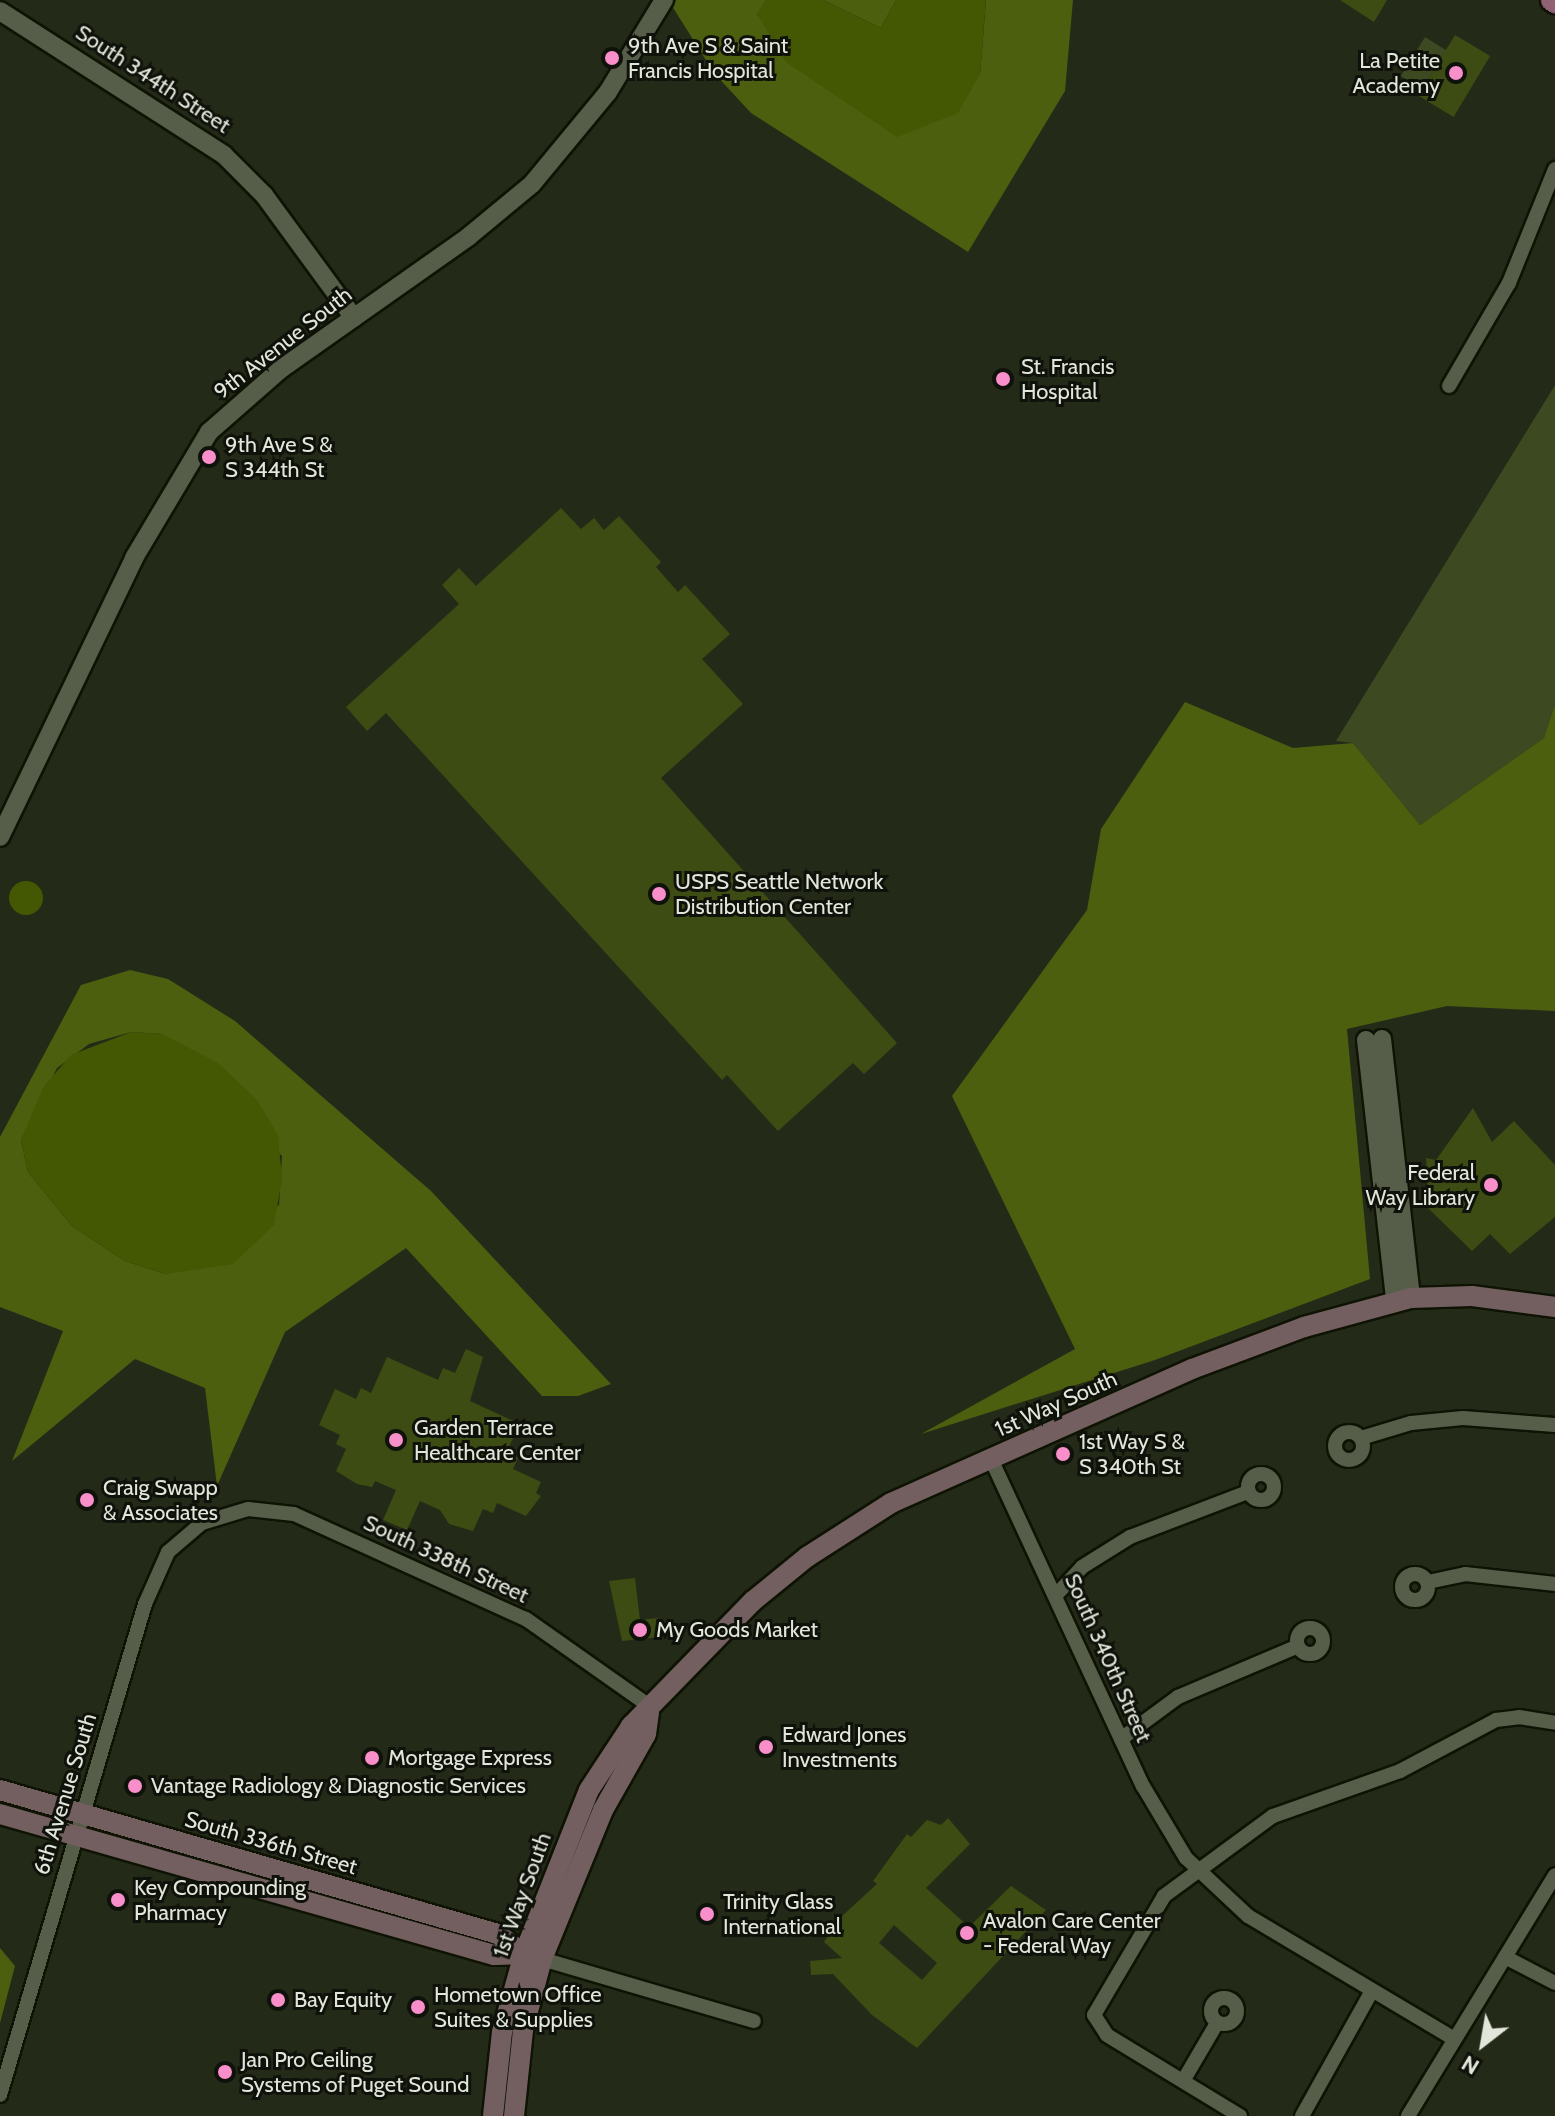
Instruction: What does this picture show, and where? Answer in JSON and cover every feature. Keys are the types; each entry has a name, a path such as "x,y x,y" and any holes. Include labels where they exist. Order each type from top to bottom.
{"main road":[{"name":"1st Way South","path":"493,2116 502,2032 533,1956 603,1810 646,1734 650,1710 753,1601 807,1557 891,1503 1192,1369 1403,1299 1472,1296 1555,1307"},
{"name":"South 336th Street","path":"0,1790 498,1934 533,1956"},
{"name":"South 336th Street","path":"0,1814 494,1955 533,1956"},
{"name":"1st Way South","path":"514,2116 533,1956"}],"street":[{"name":"9th Avenue South","path":"0,837 179,475 209,432 243,402 354,318 505,209 554,162 608,92 664,0"},
{"name":"South 344th Street","path":"0,11 230,160 264,195 354,318"},
{"path":"1449,386 1509,283 1555,169"},
{"path":"1374,1040 1403,1299"},
{"path":"1361,1438 1402,1425 1463,1418 1555,1425"},
{"name":"South 340th Street","path":"991,1459 1166,1830 1196,1869 1248,1916 1453,2038"},
{"path":"1056,1595 1082,1567 1130,1537 1248,1492"},
{"name":"South 338th Street","path":"202,1523 248,1509 294,1514 526,1619 650,1710"},
{"name":"6th Avenue South","path":"0,2095 158,1568 202,1523"},
{"path":"1428,1582 1465,1574 1555,1584"},
{"path":"1121,1739 1178,1697 1298,1646"},
{"path":"1240,2116 1107,2035 1094,2015 1150,1913 1196,1869 1273,1816 1400,1771 1496,1720 1555,1723"},
{"path":"1408,2116 1555,1875"},
{"name":"South 336th Street","path":"533,1956 754,2021"},
{"path":"1505,1957 1555,1983"},
{"path":"1302,2116 1372,1991"},
{"path":"1183,2081 1217,2023"}],"shaded area":[{"path":"676,0 766,0 757,15 980,74 986,0 1073,0 1065,91 968,252 751,113 714,73 672,6"},
{"path":"766,0 823,0 881,28 896,0 986,0 980,74 958,113 897,137 786,62 757,14"},
{"path":"823,0 896,0 881,28"},
{"path":"1425,37 1446,50 1422,89 1401,76"},
{"path":"1555,385 1555,704 1544,738 1420,825 1353,743 1336,741"},
{"path":"1185,702 1293,748 1353,743 1420,825 1544,738 1555,704 1555,1011 1447,1006 1347,1029 1370,1279 1155,1360 921,1434 1075,1349 952,1096 1087,910 1101,829"},
{"path":"26,881 38,886 43,898 38,910 26,915 14,910 9,898 14,886"},
{"path":"130,970 168,979 235,1021 431,1191 611,1384 578,1396 542,1396 406,1248 285,1332 217,1486 205,1388 135,1359 12,1461 63,1331 0,1307 0,1137 81,985","holes":["131,1032 162,1034 282,1156 279,1205 166,1274 125,1261 72,1226 28,1172 21,1140 57,1068 89,1044"]},
{"path":"131,1032 162,1034 218,1063 257,1100 278,1135 282,1179 274,1225 233,1264 166,1274 125,1261 72,1226 28,1172 21,1140 44,1086 71,1055"},
{"path":"0,1948 15,1966 0,2023"}],"building":[{"path":"1340,0 1387,0 1374,22"},
{"name":"La Petite Academy","path":"1455,35 1490,56 1454,117 1418,96"},
{"name":"USPS Seattle Network Distribution Center","path":"561,508 581,529 594,518 604,530 619,516 661,562 656,567 678,592 685,585 730,634 702,659 743,704 661,778 897,1043 864,1074 853,1063 778,1131 727,1075 722,1080 386,713 367,731 346,707 459,604 442,585 459,568 476,586"},
{"name":"Federal Way Library","path":"1473,1108 1492,1142 1514,1121 1555,1165 1555,1217 1510,1254 1490,1234 1472,1251 1429,1209 1426,1158 1436,1160"},
{"name":"Garden Terrace Healthcare Center","path":"466,1349 483,1357 470,1401 520,1424 506,1453 518,1458 513,1469 541,1482 536,1493 541,1496 526,1516 497,1503 493,1513 483,1509 473,1531 449,1524 440,1510 420,1501 407,1530 383,1520 396,1490 375,1481 372,1487 357,1484 336,1471 346,1449 336,1444 340,1435 319,1425 335,1389 356,1399 361,1388 371,1393 387,1357 438,1380 443,1368 455,1373"},
{"path":"635,1578 640,1620 658,1618 660,1637 622,1641 609,1581"},
{"name":"Avalon Care Center - Federal Way","path":"948,1818 970,1844 926,1888 969,1927 1011,1886 1046,1910 917,2048 872,2015 833,1974 811,1975 810,1961 842,1958 824,1942 841,1917 877,1884 873,1881 907,1834 911,1837 927,1820 941,1825","holes":["894,1925 937,1963 922,1980 879,1943"]}],"place":[{"name":"9th Ave S & Saint Francis Hospital","path":"612,58"},
{"name":"La Petite Academy","path":"1456,73"},
{"name":"St. Francis Hospital","path":"1003,379"},
{"name":"9th Ave S & S 344th St","path":"209,457"},
{"name":"USPS Seattle Network Distribution Center","path":"659,894"},
{"name":"Federal Way Library","path":"1491,1185"},
{"name":"Garden Terrace Healthcare Center","path":"396,1440"},
{"name":"1st Way S & S 340th St","path":"1063,1454"},
{"name":"Craig Swapp & Associates","path":"87,1500"},
{"name":"My Goods Market","path":"640,1630"},
{"name":"Edward Jones Investments","path":"766,1747"},
{"name":"Mortgage Express","path":"372,1758"},
{"name":"Vantage Radiology & Diagnostic Services","path":"135,1786"},
{"name":"Key Compounding Pharmacy","path":"118,1900"},
{"name":"Trinity Glass International","path":"707,1914"},
{"name":"Avalon Care Center - Federal Way","path":"967,1933"},
{"name":"Bay Equity","path":"278,2000"},
{"name":"Hometown Office Suites & Supplies","path":"418,2007"},
{"name":"Jan Pro Ceiling Systems of Puget Sound","path":"225,2072"}]}
